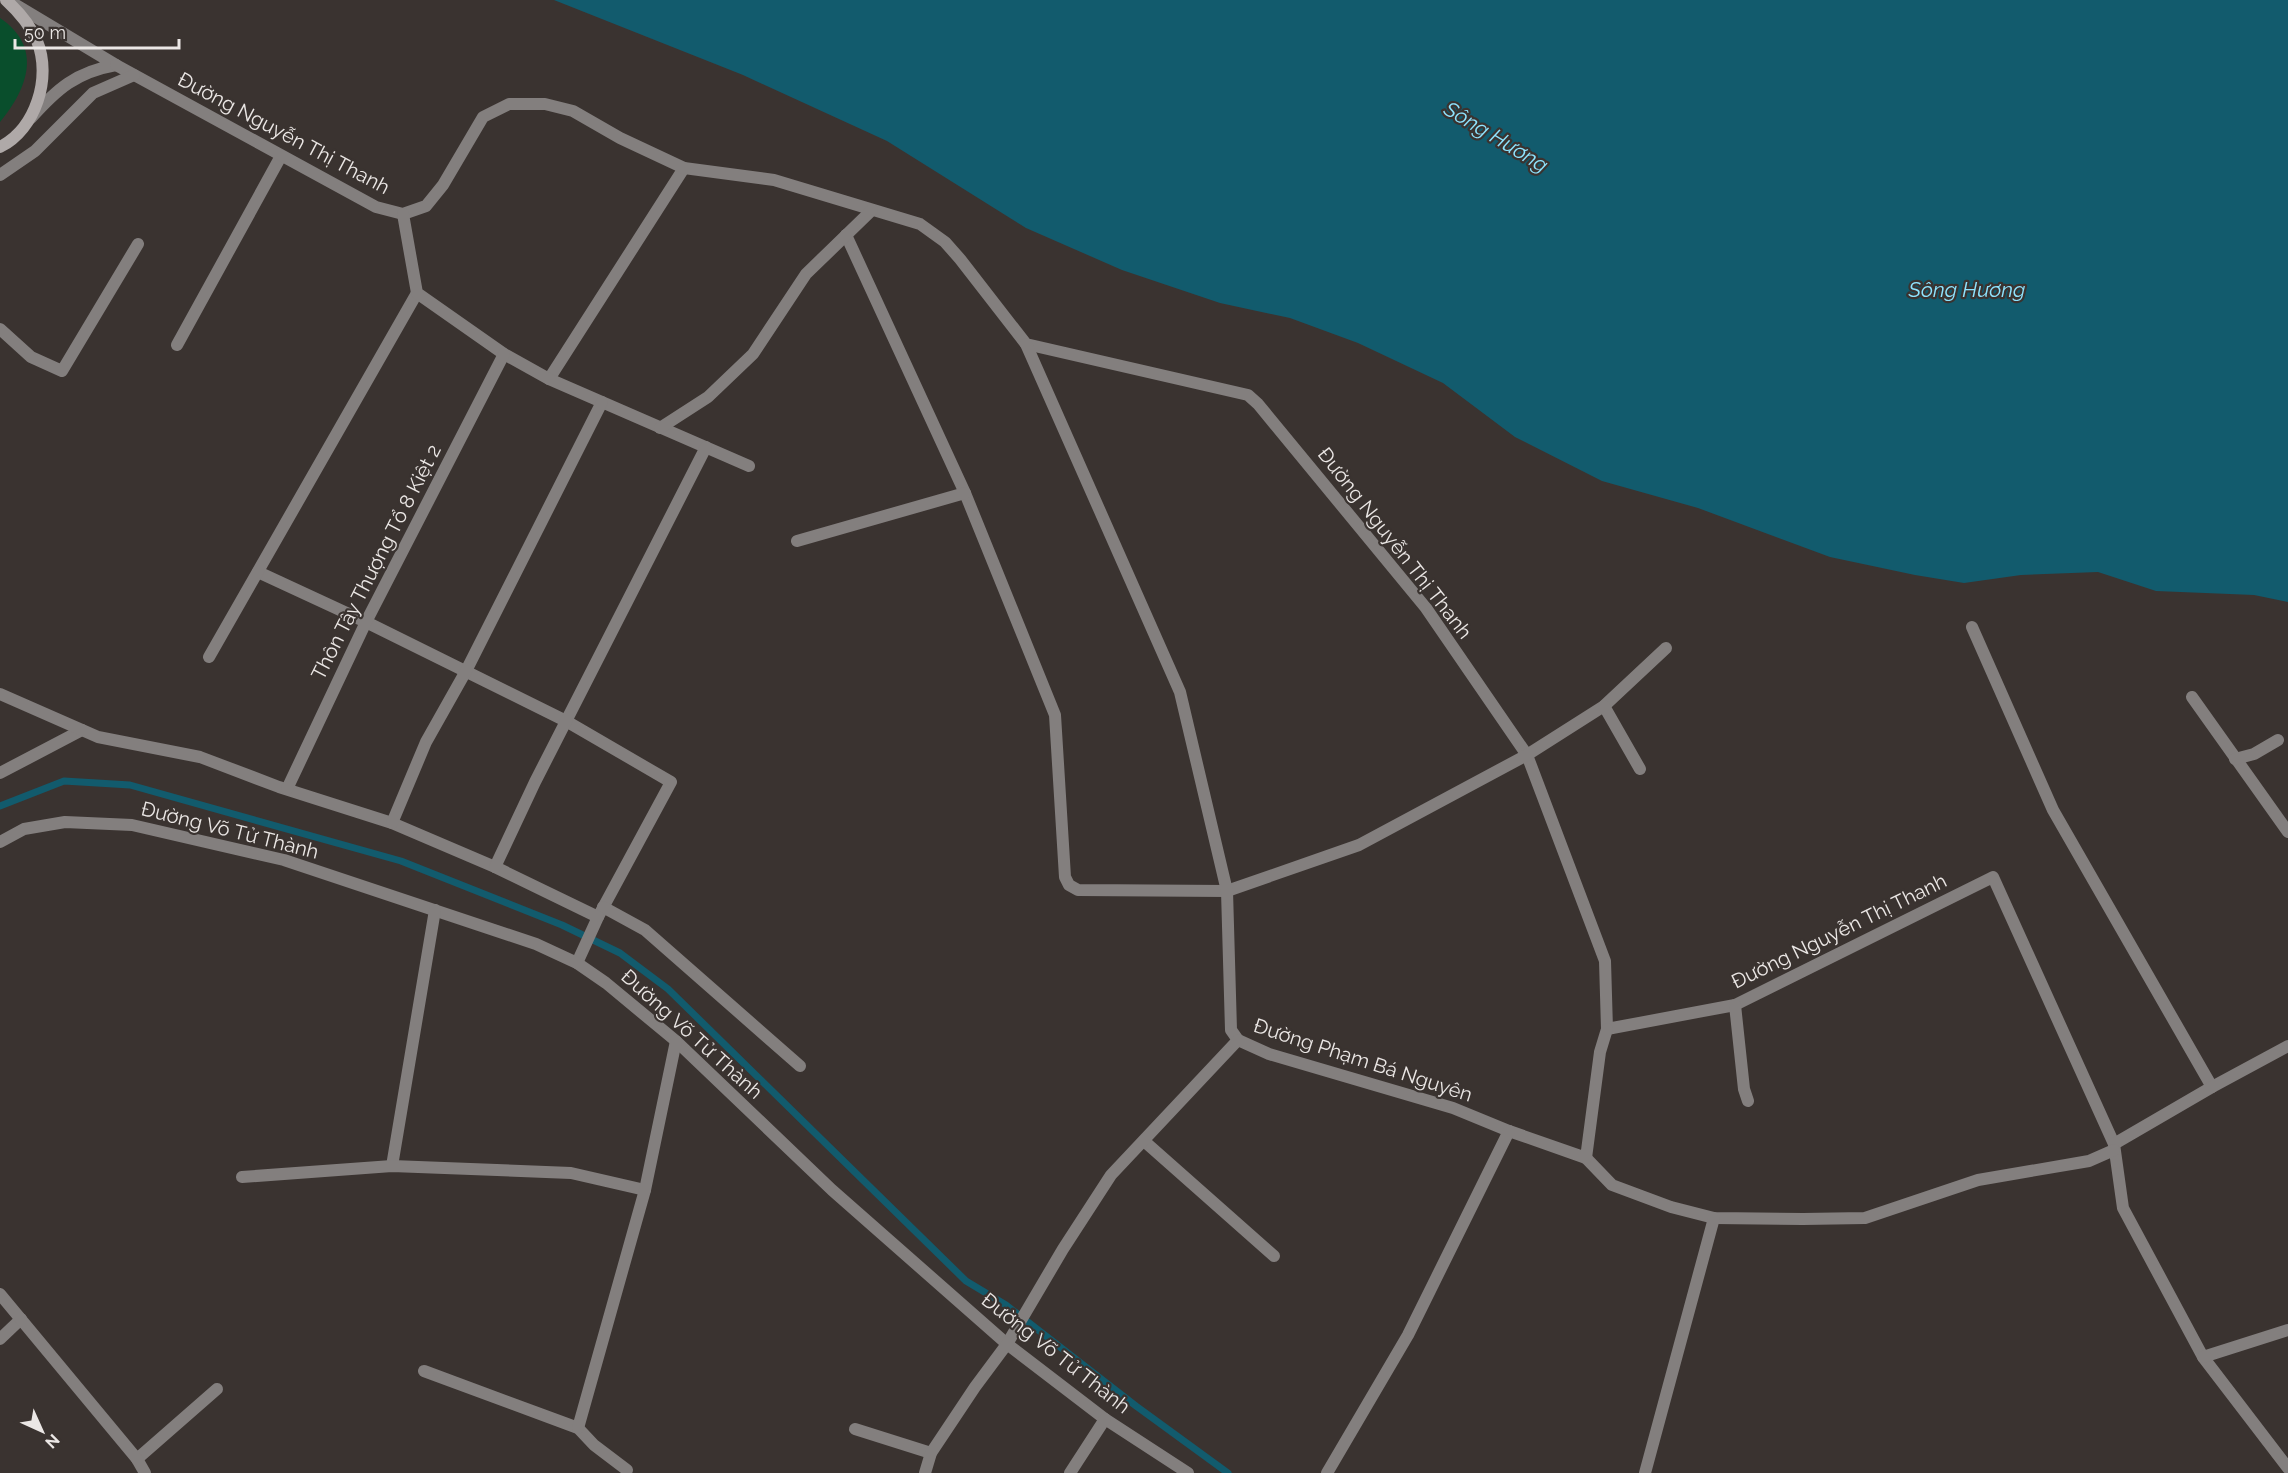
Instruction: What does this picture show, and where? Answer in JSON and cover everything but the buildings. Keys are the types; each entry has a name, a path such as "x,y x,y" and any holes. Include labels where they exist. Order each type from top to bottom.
{"main road":[{"path":"0,147 28,122 40,96 43,68 38,41 24,17 6,0"}],"street":[{"name":"Đường Nguyễn Thị Thanh","path":"6,0 116,65 376,207 403,214 426,206 443,185 483,117 509,104 545,104 573,111 620,138 684,168 774,180 920,224 945,242 960,258 1026,344 1248,395 1258,404 1426,608 1527,755 1605,961 1607,1029 1735,1005 1994,877 2114,1147 2123,1208 2203,1357 2288,1469"},
{"path":"28,122 53,93 73,79 96,68 116,65"},
{"path":"0,175 35,151 93,93 134,75"},
{"path":"177,345 282,156"},
{"path":"549,379 684,168"},
{"path":"660,428 708,397 753,354 806,274 872,210"},
{"path":"209,657 417,293 403,214"},
{"path":"846,235 965,493 1055,715 1065,877 1069,885 1078,890 1227,891 1359,845 1527,755 1604,706 1666,648"},
{"path":"0,329 31,357 62,371 138,244"},
{"path":"417,293 504,354 549,379 749,466"},
{"path":"1026,344 1180,693 1227,891 1231,1030 1238,1040"},
{"name":"Thôn Tây Thượng Tổ 8 Kiệt 2","path":"287,789 366,622 504,354"},
{"path":"392,823 426,742 466,671 602,402"},
{"path":"495,867 566,721 706,447"},
{"path":"797,541 965,493"},
{"path":"258,572 366,622 566,721 671,782 600,912 577,963"},
{"path":"1972,627 2054,810 2212,1087"},
{"path":"0,694 98,736 200,757 287,789 392,823 645,930 800,1066"},
{"path":"2192,697 2288,832"},
{"path":"1604,706 1640,769"},
{"path":"0,772 82,730"},
{"path":"2235,759 2254,754 2277,740"},
{"name":"Đường Võ Tử Thành","path":"0,842 24,829 65,822 132,825 284,860 536,944 577,963 606,982 676,1041 832,1190 1007,1344 1171,1468 1188,1473"},
{"path":"392,1166 435,910"},
{"path":"1735,1005 1744,1089 1748,1101"},
{"path":"1607,1029 1600,1052 1586,1158 1612,1185 1671,1207 1714,1218 1803,1220 1865,1218 1978,1180 2089,1161 2212,1087 2288,1046"},
{"name":"Đường Phạm Bá Nguyên","path":"925,1473 931,1453 1007,1344 1063,1249 1111,1176 1238,1040 1269,1054 1453,1108 1509,1131 1586,1158"},
{"path":"578,1428 645,1190 676,1041"},
{"path":"1328,1473 1408,1335 1509,1131"},
{"path":"1144,1141 1274,1256"},
{"path":"242,1177 392,1166 571,1173 645,1190"},
{"path":"1645,1473 1714,1218"},
{"path":"0,1294 137,1459 145,1473"},
{"path":"0,1339 21,1319"},
{"path":"2203,1357 2288,1330"},
{"path":"424,1371 578,1428 594,1445 627,1470"},
{"path":"137,1459 217,1389"},
{"path":"1070,1473 1105,1419"},
{"path":"855,1429 931,1453"},
{"path":"2278,1473 2288,1469"}],"green space":[{"path":"0,18 13,29 22,42 27,68 18,95 0,122"}],"water":[{"name":"Sông Hương","path":"554,0 2288,0 2288,602 2254,595 2156,591 2098,572 2021,575 1964,583 1915,575 1830,557 1698,508 1602,481 1515,437 1443,383 1358,343 1290,318 1220,303 1122,270 1026,228 887,141 743,75"}],"waterway":[{"path":"0,806 64,781 130,785 401,861 562,925 620,953 668,989 966,1281 1006,1305 1136,1406 1228,1473"}]}
